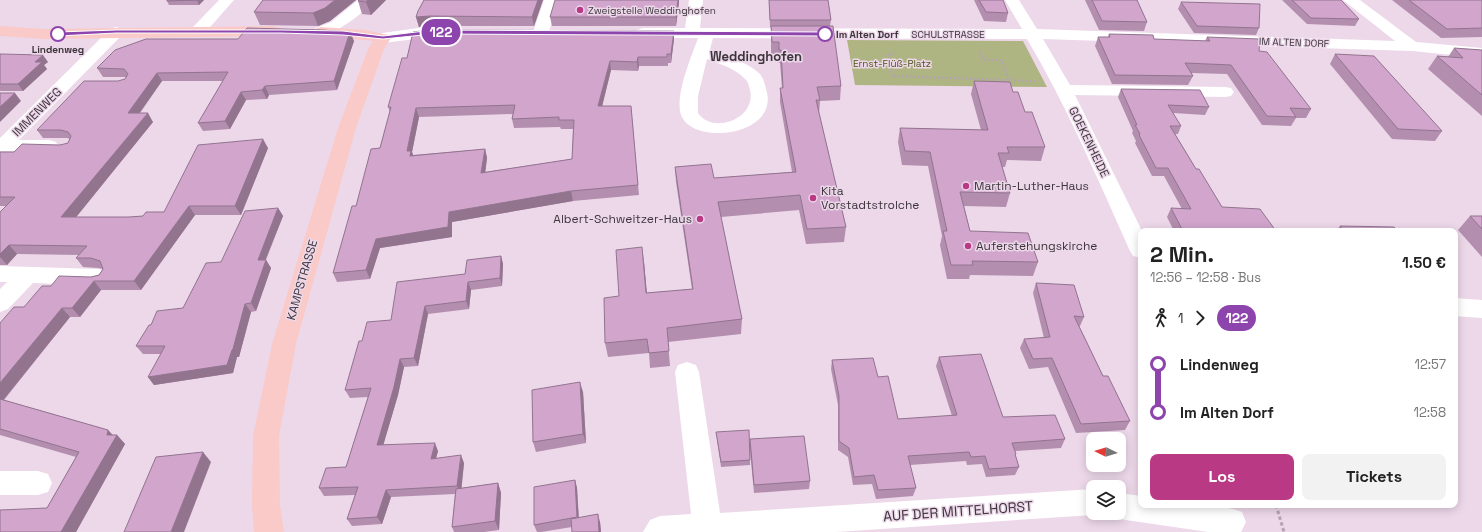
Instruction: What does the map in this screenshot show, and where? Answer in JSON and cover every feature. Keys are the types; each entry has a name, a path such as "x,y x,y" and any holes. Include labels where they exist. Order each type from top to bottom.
{"main road":[{"path":"0,31 43,34 198,31 304,32 365,35 383,38"},
{"name":"KAMPSTRASSE","path":"269,532 266,505 266,436 284,344 347,128 376,49 383,38"}],"street":[{"path":"198,31 227,0"},
{"path":"304,32 336,25 367,0"},
{"path":"542,32 551,0"},
{"path":"696,0 702,52 690,95 689,112 692,118 702,125 715,128 732,127 742,122 757,110 760,101 754,77 735,64 702,52"},
{"name":"GOEKENHEIDE","path":"1012,0 1033,34 1086,134 1138,245"},
{"path":"1350,0 1412,46"},
{"name":"IMMENWEG","path":"67,146 3,146 116,32"},
{"path":"383,38 418,32 457,32"},
{"name":"SCHULSTRASSE","path":"632,33 1033,34"},
{"name":"IM ALTEN DORF","path":"1033,34 1412,46 1482,53"},
{"path":"64,84 86,84"},
{"path":"1061,86 1225,92"},
{"path":"0,274 98,277"},
{"path":"0,303 26,275"},
{"path":"1458,307 1482,309"},
{"path":"687,372 707,526"},
{"path":"0,483 38,483"},
{"name":"AUF DER MITTELHORST","path":"658,532 660,530 707,526 824,526 1086,503"},
{"path":"1126,507 1231,520"}],"path":[{"path":"904,34 907,47 889,55 892,76 1009,80 1061,86"},
{"path":"973,34 984,60 1001,60 1009,80"},
{"path":"1277,508 1284,532"}],"green space":[{"name":"Ernst-Flüß-Platz","path":"847,40 1023,41 1047,87 855,85"}],"building":[{"path":"167,0 197,0 167,1"},
{"path":"263,0 335,0 325,8 313,13 254,12"},
{"path":"368,0 366,2 358,1"},
{"path":"424,0 538,0 532,17 416,17"},
{"path":"555,0 678,0 676,17 550,17"},
{"path":"769,0 828,0 831,20 770,20"},
{"path":"979,0 1003,0 1008,13 986,12"},
{"path":"1092,0 1137,0 1147,22 1102,21"},
{"path":"1292,0 1341,0 1359,19 1311,18"},
{"path":"1409,0 1482,0 1482,28 1447,29"},
{"path":"1181,2 1260,4 1259,28 1197,26"},
{"path":"771,26 833,26 841,86 817,87 820,100 816,100 846,227 807,229 800,195 718,202 742,319 667,328 669,351 649,353 647,339 605,343 604,298 619,296 616,250 642,247 646,293 693,289 675,167 711,164 714,178 796,172 780,88 783,88 781,50 779,50 779,42 772,42"},
{"path":"247,28 350,32 334,81 265,86 262,90 241,92 225,121 198,123 228,72 157,73 128,113 148,113 61,217 129,217 143,216 146,212 164,212 198,145 263,139 235,206 189,206 134,281 94,281 72,308 62,308 0,383 0,323 14,307 24,307 42,286 51,286 59,276 91,277 99,275 103,269 100,261 91,258 76,258 87,246 9,245 0,254 0,212 15,197 0,197 0,152 14,152 22,144 60,145 68,143 71,136 68,132 61,130 37,130 84,81 118,81 125,79 128,74 124,69 97,68 115,50 146,39 238,39"},
{"path":"430,30 674,31 671,54 667,54 667,57 638,57 637,62 610,61 598,106 631,106 638,185 571,191 449,212 448,227 376,239 366,270 333,273 352,206 356,206 371,149 380,148 391,107 388,107 402,58 407,58 413,32","holes":["515,105 512,119 559,117 559,120 574,120 572,159 481,173 485,149 410,156 411,151 407,151 416,108"]},
{"path":"1109,34 1153,35 1154,39 1210,41 1207,37 1260,39 1259,51 1267,52 1311,109 1290,108 1296,117 1267,116 1231,65 1185,63 1193,76 1115,75 1098,37 1110,37"},
{"path":"1454,48 1482,50 1482,95 1437,56 1463,58"},
{"path":"0,54 43,55 35,62 42,62 18,84 0,84"},
{"path":"1335,54 1374,56 1442,131 1398,129"},
{"path":"974,81 1010,82 1013,92 1018,92 1025,112 1032,112 1045,147 1007,147 1009,153 998,153 1010,193 960,192 970,231 1028,233 1038,262 972,261 973,265 951,265 943,231 947,231 930,152 905,151 900,128 988,130"},
{"path":"1121,89 1200,90 1209,107 1168,105 1181,126 1170,126 1196,169 1199,169 1222,207 1260,209 1274,228 1181,228 1171,208 1191,209 1168,168 1156,168 1139,135 1140,134 1135,125 1137,125"},
{"path":"0,93 15,93 0,107"},
{"path":"278,208 258,260 266,260 251,303 245,304 233,349 227,365 148,377 165,346 136,346 149,325 151,325 157,311 183,308 206,263 221,262 245,211"},
{"path":"1470,216 1482,216 1482,229"},
{"path":"1340,226 1395,228 1342,228"},
{"path":"501,256 500,278 468,282 466,301 425,306 414,358 400,359 394,387 377,445 435,443 431,459 461,455 457,486 386,490 377,517 347,519 358,487 319,488 326,468 346,467 371,388 345,390 359,341 362,341 367,322 391,320 397,282 465,274 467,260"},
{"path":"1036,283 1074,285 1084,317 1074,316 1103,376 1108,376 1130,421 1081,424 1052,358 1033,359 1024,339 1050,337"},
{"path":"981,354 1003,417 1055,415 1065,439 1012,443 1019,467 989,469 985,456 971,457 969,452 908,456 916,488 878,490 874,475 854,477 849,448 839,441 839,396 832,360 873,358 878,377 888,376 898,419 957,415 939,357"},
{"path":"580,382 583,434 533,442 532,390"},
{"path":"0,399 108,430 107,435 117,435 61,532 0,532 0,510 47,508 79,452 0,429"},
{"path":"749,430 750,460 721,462 716,432"},
{"path":"804,436 810,481 754,485 750,439"},
{"path":"203,452 171,532 124,532 156,457"},
{"path":"575,480 577,517 534,525 534,487"},
{"path":"498,483 495,521 452,527 456,489"},
{"path":"598,514 599,532 572,532 571,519"}],"bus line":[{"name":"122","path":"58,34 116,32 281,31 343,33 383,38 418,32 825,34"}],"place":[{"name":"Zweigstelle Weddinghofen","path":"580,10"},
{"name":"Lindenweg","path":"58,34"},
{"name":"Im Alten Dorf","path":"825,34"},
{"name":"Martin-Luther-Haus","path":"966,186"},
{"name":"Kita Vorstadtstrolche","path":"813,198"},
{"name":"Albert-Schweitzer-Haus","path":"700,219"},
{"name":"Auferstehungskirche","path":"968,246"}],"district":[{"name":"Weddinghofen","path":"756,56"}]}
